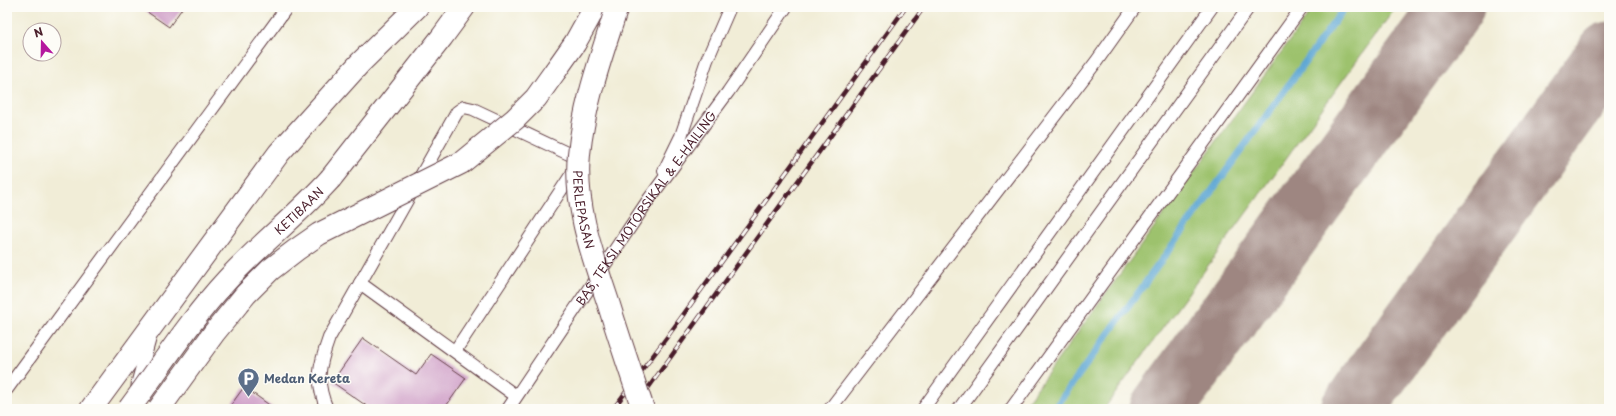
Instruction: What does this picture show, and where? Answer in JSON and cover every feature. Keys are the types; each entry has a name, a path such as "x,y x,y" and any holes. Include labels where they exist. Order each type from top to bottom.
{"main road":[{"path":"91,409 279,153 360,63 417,7"},
{"name":"KETIBAAN","path":"129,409 194,320 226,281 252,253 310,201 331,178 464,7"},
{"path":"158,409 219,327 246,294 275,266 319,234 461,163 515,119 536,98 556,70 575,43 594,7"},
{"name":"PERLEPASAN","path":"617,7 589,100 579,155 579,185 588,242 643,409"}],"lane":[{"path":"7,389 287,7"},
{"path":"649,199 681,136 707,60 730,7"},
{"name":"BAS, TEKSI, MOTORSIKAL & E-HAILING","path":"508,409 649,199 728,92 786,7"},
{"path":"830,409 1096,62 1136,7"},
{"path":"923,409 1212,7"},
{"path":"959,409 1249,7"},
{"path":"1011,409 1302,7"},
{"path":"327,409 322,396 319,379 321,362 329,338 457,112 464,107 473,109 571,155 576,161 575,170 455,351"},
{"path":"360,283 516,396"},
{"path":"135,409 138,382 155,322"}],"green space":[{"path":"1314,7 1396,7 1104,409 1022,409"}],"building":[{"path":"140,7 183,7 169,27"},
{"path":"363,338 416,375 431,354 466,378 444,409 371,409 332,382"},
{"name":"Medan Kereta","path":"244,387 275,409 228,409"}],"waterway":[{"path":"1054,409 1345,7"}],"taxiway":[{"path":"1161,409 1453,7"},
{"path":"1352,409 1609,53"}],"railway":[{"path":"613,409 670,333 906,7"},
{"path":"633,409 924,7"}],"place":[{"name":"Medan Kereta","path":"248,398"}]}
